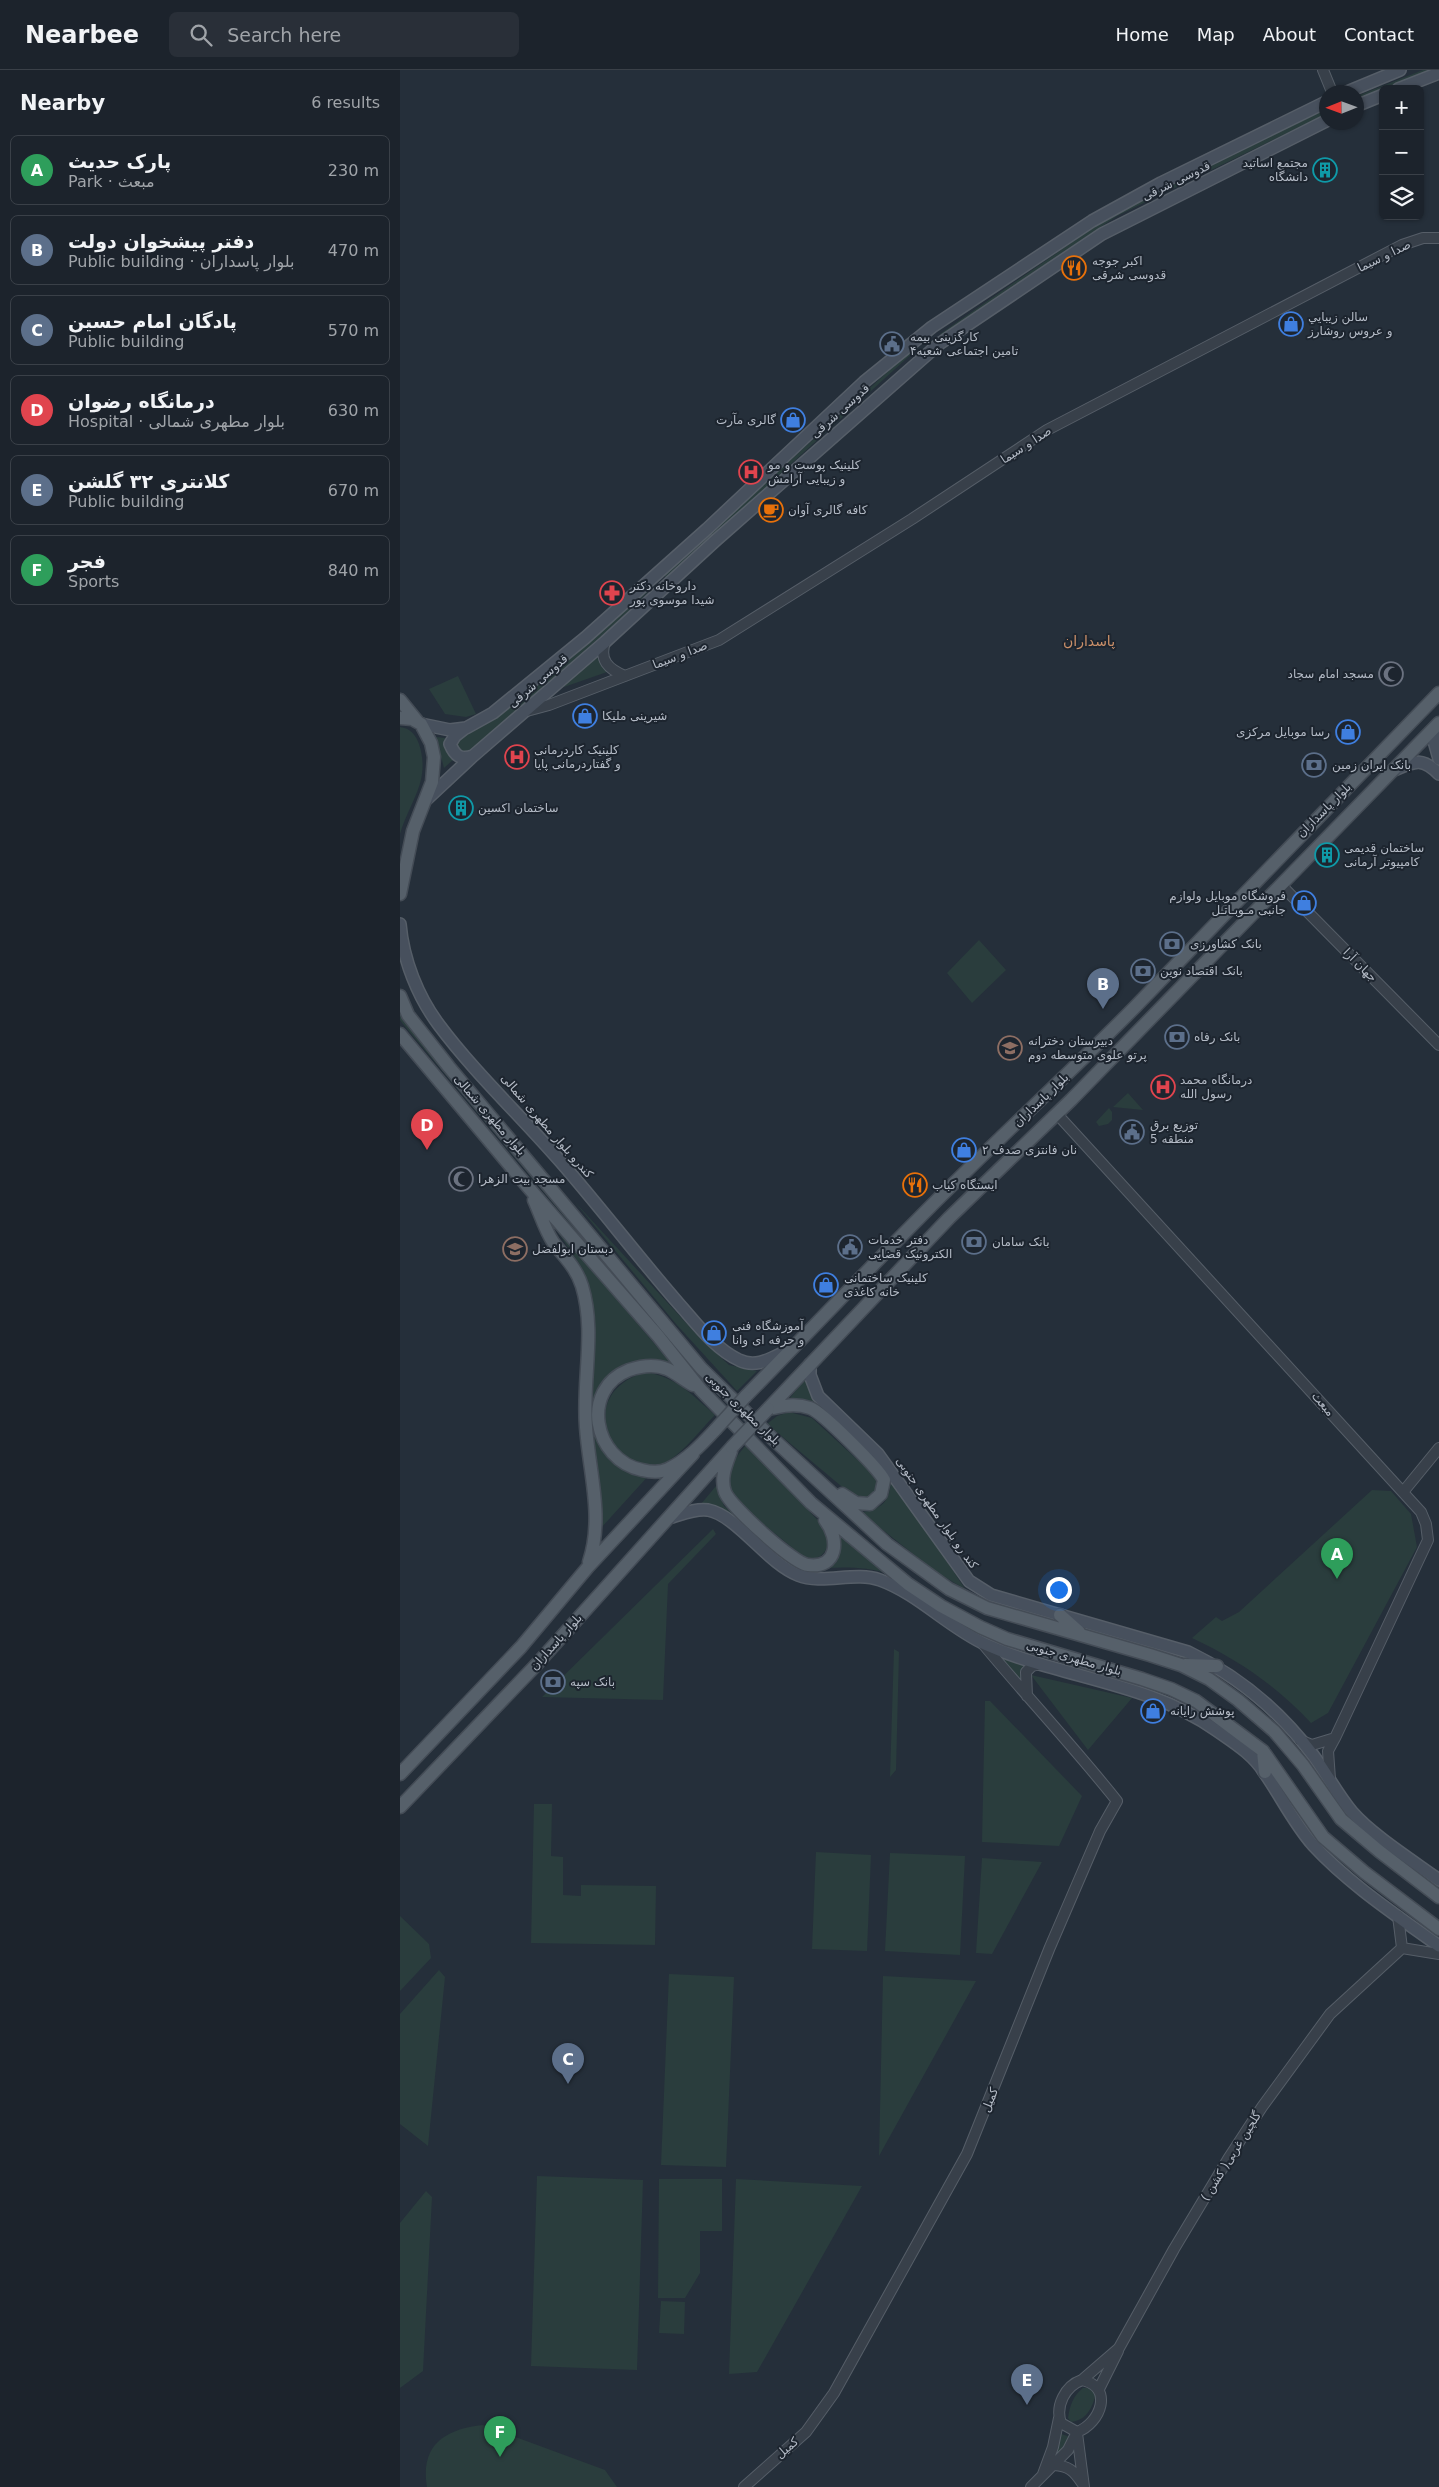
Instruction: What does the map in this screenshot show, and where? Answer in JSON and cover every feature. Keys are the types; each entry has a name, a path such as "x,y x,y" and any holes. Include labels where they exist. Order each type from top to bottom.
{"main road":[{"path":"1364,85 1400,70"},
{"path":"1408,85 1439,73"},
{"path":"1364,103 1379,97"},
{"name":"قدوسی شرقی","path":"419,722 450,730 466,728 493,713 585,638 707,529 864,382 921,336 1092,221 1160,183 1319,105"},
{"name":"قدوسی شرقی","path":"427,799 473,756 605,642 715,540 932,349 1102,234 1319,124"},
{"path":"921,336 932,349"},
{"name":"بلوار پاسداران","path":"401,1772 521,1647 588,1566 789,1350 941,1196 1040,1102 1129,1013 1439,693"},
{"path":"400,700 419,722 431,743 434,757 432,782 413,831 400,894"},
{"path":"400,718 419,722"},
{"path":"1438,724 1434,741 1439,774"},
{"name":"بلوار پاسداران","path":"400,1807 537,1664 707,1472 964,1203 1057,1114 1438,724"},
{"path":"466,728 455,736 450,744 457,756 462,758 473,756"},
{"path":"1394,770 1416,762 1436,760"},
{"name":"کندرو بلوار مطهری شمالی","path":"400,924 404,948 416,986 439,1024 562,1163 703,1331 724,1351 740,1361 760,1364 789,1350"},
{"name":"بلوار مطهری شمالی","path":"400,996 408,1015 449,1067 527,1157 701,1368"},
{"name":"بلوار مطهری شمالی","path":"400,1034 528,1187 658,1336 701,1390"},
{"path":"528,1187 552,1241 570,1261 577,1274 585,1304 588,1342 586,1426 597,1515 595,1546 588,1566"},
{"name":"کند رو بلوار مطهری جنوبی","path":"810,1364 810,1375 818,1396 888,1466 969,1580 991,1595 1188,1652 1217,1666 1249,1688 1282,1718 1353,1813 1439,1880"},
{"path":"693,1454 660,1472 634,1469 622,1463 606,1447 601,1437 598,1417 600,1403 611,1384 625,1372 636,1368 655,1366 666,1369 701,1390"},
{"name":"بلوار مطهری جنوبی","path":"701,1368 887,1544 948,1589 987,1608 1181,1665 1209,1679 1238,1700 1274,1731 1303,1765 1341,1819 1439,1897"},
{"name":"بلوار مطهری جنوبی","path":"701,1390 811,1503 889,1568 941,1606 1007,1639 1171,1689 1196,1701 1264,1751 1324,1837 1364,1872 1439,1929"},
{"path":"768,1409 795,1404 818,1412 881,1474 884,1487 878,1498 864,1505 856,1503 809,1472"},
{"path":"732,1447 723,1480 726,1494 731,1503 798,1562 807,1565 822,1563 832,1555 835,1548 832,1530 811,1503"},
{"path":"668,1518 698,1510 714,1512 730,1522 778,1562 799,1576 854,1576 882,1581 983,1644 1041,1664 1154,1698 1191,1714 1253,1758 1265,1772 1295,1822 1313,1844 1356,1884 1439,1946"},
{"path":"1060,1616 1080,1634"},
{"path":"521,1647 537,1664"},
{"path":"1181,1665 1217,1666"},
{"path":"1264,1751 1265,1772"}],"street":[{"path":"1324,70 1329,85"},
{"name":"صدا و سیما","path":"522,713 719,640 912,519 1047,430 1402,245 1423,238 1439,238"},
{"path":"605,642 603,659 608,667 625,676"},
{"name":"جهان آرا","path":"1281,885 1439,1045"},
{"name":"مبعث","path":"1057,1114 1403,1492 1421,1512 1426,1524 1428,1540 1328,1751 1330,1782"},
{"path":"1403,1492 1439,1448"},
{"path":"983,1644 1027,1696"},
{"path":"1027,1696 1026,1672 1032,1666 1041,1664"},
{"name":"کمیل","path":"744,2487 806,2432 834,2393 967,2154 1050,1947 1100,1831 1117,1801 1086,1762 1027,1696"},
{"path":"1300,1740 1312,1746 1335,1738"},
{"path":"1398,1916 1402,1948 1439,1954"},
{"name":"گلچین غربی( کشن )","path":"1082,2380 1119,2348 1174,2249 1262,2108 1330,2014 1402,1948"},
{"path":"1099,2389 1119,2348"},
{"path":"1031,2487 1054,2466 1068,2450 1077,2432 1088,2428 1095,2418 1101,2397 1099,2389 1091,2382 1082,2380 1075,2382 1065,2393 1059,2408 1059,2418 1053,2447 1041,2477"},
{"path":"1059,2418 1061,2423 1077,2432"},
{"path":"1077,2432 1084,2487"},
{"path":"1054,2466 1064,2466 1073,2470 1084,2487"}],"shaded area":[{"path":"1423,70 1436,70 1396,85 1385,85"},
{"path":"1379,87 1379,92 1364,97 1364,93"},
{"path":"1319,112 1319,117 1117,216 1011,287 942,337 940,334 1110,216"},
{"path":"916,346 918,348 666,578 664,575"},
{"path":"650,587 651,589 607,630 473,751 464,755 454,743 456,739 515,704 559,668"},
{"path":"597,657 607,672 564,687 564,685"},
{"path":"458,676 476,714 466,717 445,714 429,689"},
{"path":"400,727 410,730 416,738 422,757 422,769 418,790 400,834"},
{"path":"436,737 446,738 446,750 454,759 444,768"},
{"path":"979,940 1006,970 972,1003 947,973"},
{"path":"400,1009 646,1310 644,1312 403,1024 400,1020"},
{"path":"1128,1093 1143,1110 1113,1107"},
{"path":"1109,1108 1112,1112 1112,1120 1108,1124 1099,1126 1096,1122"},
{"path":"574,1201 699,1337 729,1365 757,1371 737,1391 676,1324"},
{"path":"549,1219 675,1368 649,1363 630,1363 622,1365 615,1370 607,1381 597,1439 650,1474 601,1528 602,1512 591,1411 594,1365 592,1296 582,1268"},
{"path":"645,1372 656,1374 675,1382 691,1393 715,1415 687,1446 675,1456 668,1461 651,1466 634,1463 620,1452 610,1437 605,1419 609,1401 621,1384"},
{"path":"805,1379 811,1394 830,1415 812,1402 789,1399"},
{"path":"789,1412 812,1418 873,1474 877,1480 875,1492 866,1498 853,1496 767,1424 777,1416"},
{"path":"746,1445 829,1532 828,1544 821,1556 805,1558 741,1506 735,1498 731,1490 729,1475 731,1467"},
{"path":"890,1474 965,1589 936,1572 860,1512 875,1509 885,1501 890,1490"},
{"path":"716,1486 724,1506 767,1545 723,1510 701,1504"},
{"path":"1372,1490 1391,1491 1411,1514 1417,1547 1328,1713 1311,1723 1256,1674 1192,1638 1216,1617 1222,1621 1239,1612"},
{"path":"713,1529 716,1534 668,1584 663,1700 542,1697"},
{"path":"838,1532 889,1574 857,1568 825,1568 839,1553 840,1538"},
{"path":"894,1649 899,1652 896,1770 890,1777"},
{"path":"997,1654 1025,1663 1021,1671 1022,1682"},
{"path":"1031,1675 1132,1698 1088,1750"},
{"path":"985,1701 990,1701 1082,1796 1059,1846 982,1842"},
{"path":"534,1804 552,1804 551,1856 563,1857 563,1895 581,1896 581,1885 656,1886 655,1945 531,1943"},
{"path":"816,1852 871,1855 867,1951 812,1949"},
{"path":"890,1853 965,1856 960,1955 885,1951"},
{"path":"982,1858 1042,1862 992,1954 976,1953"},
{"path":"400,1916 429,1944 431,1958 400,1991"},
{"path":"439,1970 445,1977 428,2146 400,2124 400,2014"},
{"path":"669,1974 734,1977 726,2167 661,2165"},
{"path":"883,1976 976,1981 879,2156"},
{"path":"537,2176 643,2180 637,2370 531,2366"},
{"path":"659,2179 722,2179 722,2231 700,2231 700,2273 685,2298 658,2298"},
{"path":"736,2179 862,2186 757,2372 729,2374"},
{"path":"426,2191 432,2197 423,2371 400,2388 400,2223"},
{"path":"661,2301 685,2302 684,2334 659,2333"},
{"path":"1083,2388 1089,2388 1096,2394 1088,2413 1081,2419 1071,2422 1068,2418 1071,2405 1074,2398"},
{"path":"483,2425 605,2470 617,2487 427,2487 427,2460 438,2442 457,2430"},
{"path":"1061,2434 1071,2437 1054,2462"}],"place":[{"name":"مجتمع اساتید دانشگاه","path":"1325,170"},
{"name":"اکبر جوجه قدوسی شرقی","path":"1074,268"},
{"name":"سالن زيبايي و عروس روشارز","path":"1291,324"},
{"name":"کارگزینی بیمه تامین اجتماعی شعبه۴","path":"892,344"},
{"name":"گالری مآرت","path":"793,420"},
{"name":"کلینیک پوست و مو و زیبایی آرامش","path":"751,472"},
{"name":"کافه گالری آوان","path":"771,510"},
{"name":"داروخانه دکتر شیدا موسوی پور","path":"612,593"},
{"name":"مسجد امام سجاد","path":"1391,674"},
{"name":"شیرینى ملیکا","path":"585,716"},
{"name":"رسا موبایل مرکزی","path":"1348,732"},
{"name":"کلینیک کاردرمانی و گفتاردرمانی پایا","path":"517,757"},
{"name":"بانک ایران زمین","path":"1314,765"},
{"name":"ساختمان اکسین","path":"461,808"},
{"name":"ساختمان قدیمی کامپیوتر آرمانی","path":"1327,855"},
{"name":"فروشگاه موبایل ولوازم جانبی مـوبـاتـل","path":"1304,903"},
{"name":"بانک کشاورزی","path":"1172,944"},
{"name":"بانک اقتصاد نوین","path":"1143,971"},
{"name":"دفتر پیشخوان دولت","path":"1103,1009"},
{"name":"بانک رفاه","path":"1177,1037"},
{"name":"دبیرستان دخترانه پرتو علوی متوسطه دوم","path":"1010,1048"},
{"name":"درمانگاه محمد رسول الله","path":"1163,1087"},
{"name":"توزیع برق منطقه 5","path":"1132,1132"},
{"name":"درمانگاه رضوان","path":"427,1150"},
{"name":"نان فانتزی صدف ۲","path":"964,1150"},
{"name":"مسجد بیت الزهرا","path":"461,1179"},
{"name":"ایستگاه کباب","path":"915,1185"},
{"name":"بانک سامان","path":"974,1242"},
{"name":"دفتر خدمات الکترونیک قضایی","path":"850,1247"},
{"name":"دبستان ابولفضل","path":"515,1249"},
{"name":"کلینیک ساختمانی خانه کاغذی","path":"826,1285"},
{"name":"آموزشگاه فنی و حرفه ای وانا","path":"714,1333"},
{"name":"پارک حدیث","path":"1337,1579"},
{"name":"بانک سپه","path":"553,1682"},
{"name":"پوشش رایانه","path":"1153,1711"},
{"name":"پادگان امام حسین","path":"568,2084"},
{"name":"کلانتری ۳۲ گلشن","path":"1027,2405"},
{"name":"فجر","path":"500,2457"}],"district":[{"name":"پاسداران","path":"1089,641"}]}
